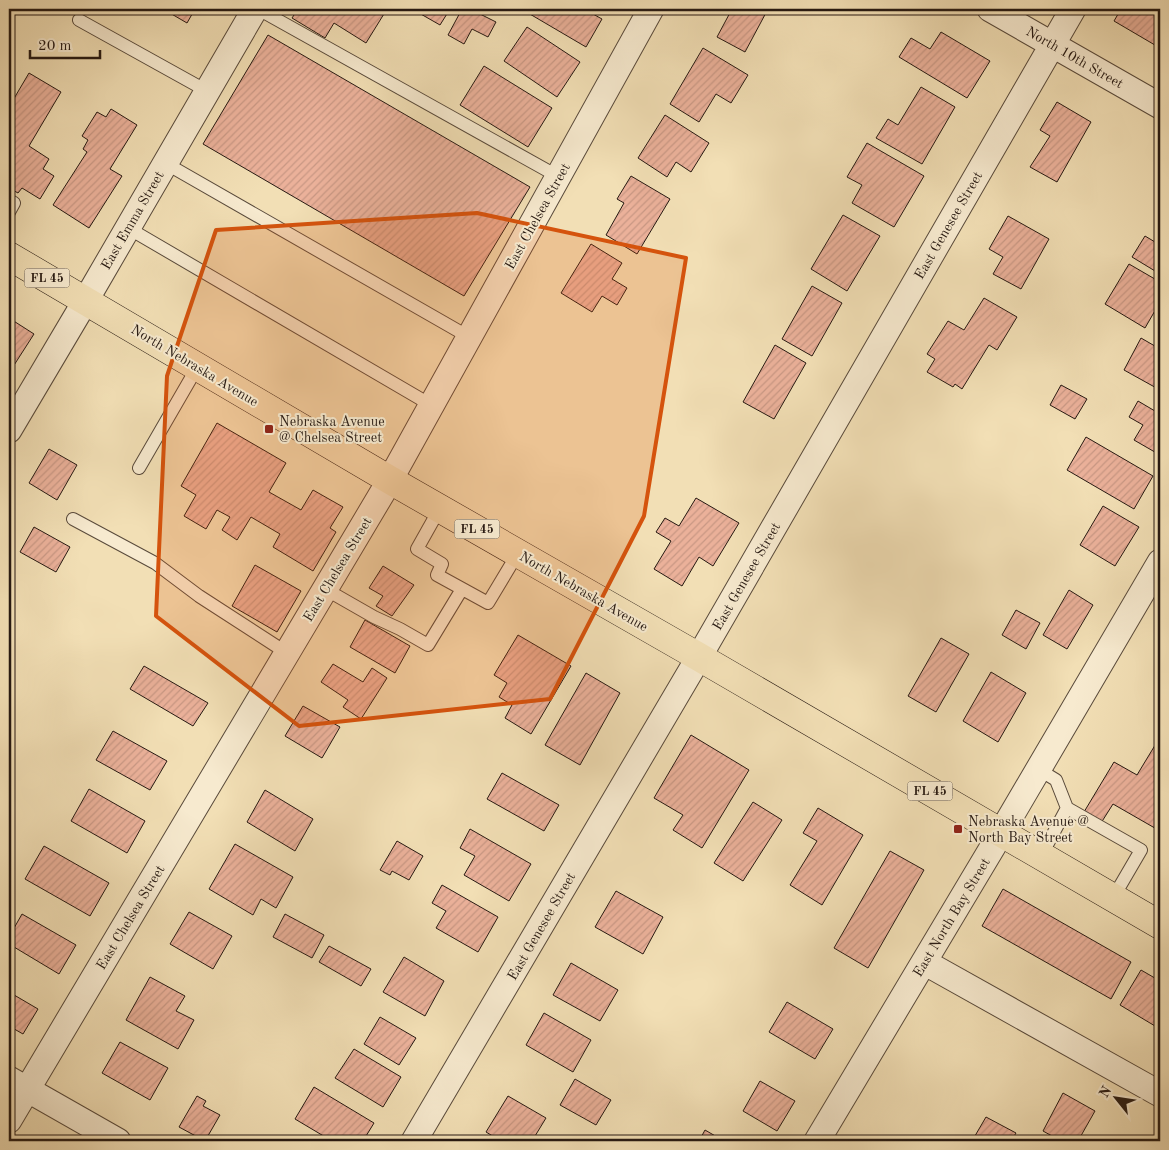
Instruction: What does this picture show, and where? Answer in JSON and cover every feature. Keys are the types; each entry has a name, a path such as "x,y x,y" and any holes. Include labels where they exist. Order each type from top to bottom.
{"main road":[{"name":"North Nebraska Avenue","path":"9,256 390,480 699,657 1160,926"}],"street":[{"name":"East Emma Street","path":"9,430 256,9"},
{"name":"East Chelsea Street","path":"9,1120 18,1084 287,653 390,480 651,9"},
{"name":"North 10th Street","path":"990,9 1160,106"},
{"name":"East Genesee Street","path":"414,1141 699,657 1073,9"},
{"name":"East North Bay Street","path":"817,1141 1160,562"},
{"path":"924,962 1160,1094"},
{"path":"18,1084 118,1141"}],"lane":[{"path":"256,9 559,177"},
{"path":"79,20 207,92"},
{"path":"165,163 469,337"},
{"path":"9,200 14,203 9,212"},
{"path":"128,228 432,405"},
{"path":"139,468 198,366"},
{"path":"440,508 417,549 442,564 437,575 488,603 518,553"},
{"path":"74,519 155,563 199,596 287,653"},
{"path":"325,589 428,645 462,589"},
{"path":"1038,769 1056,780 1067,808 1141,850 1113,898"},
{"path":"1041,856 1067,808"}],"highlighted area":[{"path":"477,213 686,258 644,516 550,699 299,726 156,616 167,376 216,230"}],"building":[{"path":"163,9 195,9 187,23"},
{"path":"298,9 387,9 366,43 334,23 325,38 292,18"},
{"path":"412,9 450,9 440,25"},
{"path":"462,9 470,9 496,22 488,37 472,29 464,44 448,35"},
{"path":"524,9 584,9 602,19 586,47"},
{"path":"732,9 768,9 745,52 717,37"},
{"path":"1121,9 1160,9 1160,48 1114,21"},
{"path":"527,27 580,62 557,97 504,61"},
{"path":"941,32 990,61 967,98 899,57 911,38 930,49"},
{"path":"268,35 530,187 464,296 203,144"},
{"path":"703,48 748,75 731,103 716,94 699,122 670,104"},
{"path":"484,66 552,108 528,147 460,105"},
{"path":"29,73 61,92 29,146 49,159 43,169 54,176 40,199 22,188 18,193 9,188 9,118 12,113 9,111 9,107"},
{"path":"921,87 955,107 922,164 876,138 888,119 898,125"},
{"path":"1057,102 1091,122 1057,182 1030,167 1050,136 1040,130"},
{"path":"111,109 137,125 110,169 122,176 89,228 53,205 87,152 83,149 88,140 82,136 97,112 106,117"},
{"path":"665,115 709,143 691,172 676,162 667,177 638,158"},
{"path":"867,143 924,176 894,227 852,203 862,185 847,177"},
{"path":"631,176 670,199 637,254 606,235 624,203 617,199"},
{"path":"843,215 880,236 847,291 811,269"},
{"path":"1008,216 1049,239 1021,289 993,274 1003,257 989,249"},
{"path":"1145,236 1160,245 1160,274 1132,257"},
{"path":"591,244 622,263 612,279 627,288 617,305 602,296 592,312 561,293"},
{"path":"1129,264 1160,282 1160,302 1145,328 1105,304"},
{"path":"812,286 842,303 812,356 782,339"},
{"path":"984,298 1017,317 997,350 989,345 962,389 955,384 953,387 927,372 935,359 927,354 948,321 964,330"},
{"path":"9,318 34,334 9,373"},
{"path":"1141,338 1160,349 1160,390 1124,370"},
{"path":"775,345 806,363 774,419 743,402"},
{"path":"1061,385 1087,399 1075,419 1050,405"},
{"path":"1138,401 1160,414 1160,455 1134,440 1143,425 1129,417"},
{"path":"217,423 286,463 269,492 301,510 313,490 343,507 330,528 336,532 313,571 273,547 280,534 251,517 237,540 222,530 230,517 217,510 206,529 184,516 196,495 181,486"},
{"path":"1086,437 1153,476 1134,509 1067,470"},
{"path":"49,449 77,465 57,500 29,483"},
{"path":"696,498 739,523 713,566 699,557 682,586 654,569 671,541 656,532 665,518 679,526"},
{"path":"1103,506 1139,527 1115,566 1080,545"},
{"path":"34,527 70,547 56,572 20,552"},
{"path":"255,565 301,591 277,632 232,606"},
{"path":"383,566 414,585 392,616 376,606 383,596 369,588"},
{"path":"1069,590 1093,605 1067,649 1043,635"},
{"path":"1016,610 1040,623 1026,649 1002,635"},
{"path":"365,620 410,646 395,673 350,647"},
{"path":"518,635 571,666 531,734 505,718 512,705 499,697 507,683 494,675"},
{"path":"941,638 969,654 936,712 908,696"},
{"path":"333,664 363,682 372,668 387,678 361,719 343,707 348,700 321,682"},
{"path":"144,666 208,703 193,726 130,689"},
{"path":"991,672 1026,693 998,742 963,721"},
{"path":"586,673 620,693 580,765 545,745"},
{"path":"303,706 340,727 322,758 285,736"},
{"path":"113,731 167,761 150,790 96,760"},
{"path":"691,735 749,770 702,848 673,830 683,815 654,798"},
{"path":"1160,737 1160,831 1113,804 1101,823 1084,812 1114,762 1137,775"},
{"path":"502,773 559,805 544,831 487,799"},
{"path":"89,789 145,821 127,853 71,821"},
{"path":"265,790 313,819 295,851 247,822"},
{"path":"753,802 782,820 743,881 714,863"},
{"path":"818,808 863,835 822,905 790,885 817,841 803,833"},
{"path":"470,829 531,864 509,901 464,875 475,856 460,848"},
{"path":"397,841 423,856 409,880 392,871 390,875 380,870"},
{"path":"235,844 293,877 276,908 261,899 253,915 209,889"},
{"path":"44,846 109,883 90,916 25,879"},
{"path":"890,851 924,870 868,968 834,948"},
{"path":"442,885 498,917 478,952 436,928 446,911 432,903"},
{"path":"1003,889 1131,962 1111,999 982,926"},
{"path":"616,891 663,917 643,954 595,927"},
{"path":"189,912 232,936 213,969 170,944"},
{"path":"22,914 76,945 59,974 9,944 9,937"},
{"path":"285,914 324,935 312,958 273,937"},
{"path":"329,946 371,969 361,986 319,962"},
{"path":"404,957 444,981 425,1016 383,992"},
{"path":"571,963 618,990 600,1021 553,995"},
{"path":"1141,970 1160,981 1160,1029 1120,1005"},
{"path":"150,977 185,996 176,1011 194,1020 178,1049 126,1020"},
{"path":"9,992 38,1009 23,1034 9,1026"},
{"path":"787,1002 833,1029 815,1059 769,1032"},
{"path":"544,1013 591,1040 573,1072 526,1045"},
{"path":"380,1017 416,1038 399,1065 364,1044"},
{"path":"120,1042 168,1068 150,1100 102,1073"},
{"path":"354,1049 401,1077 383,1107 335,1078"},
{"path":"575,1079 611,1100 596,1125 560,1105"},
{"path":"760,1081 795,1101 777,1131 743,1111"},
{"path":"314,1087 374,1123 363,1141 332,1141 295,1119"},
{"path":"1063,1093 1095,1111 1078,1141 1061,1141 1043,1131"},
{"path":"197,1096 206,1101 203,1106 220,1115 205,1141 179,1127"},
{"path":"508,1096 546,1118 532,1141 501,1141 486,1132"},
{"path":"986,1117 1016,1133 1011,1141 972,1141"},
{"path":"705,1130 724,1141 699,1141"}],"place":[{"name":"Nebraska Avenue @ Chelsea Street","path":"269,429"},
{"name":"Nebraska Avenue @ North Bay Street","path":"958,829"}]}
